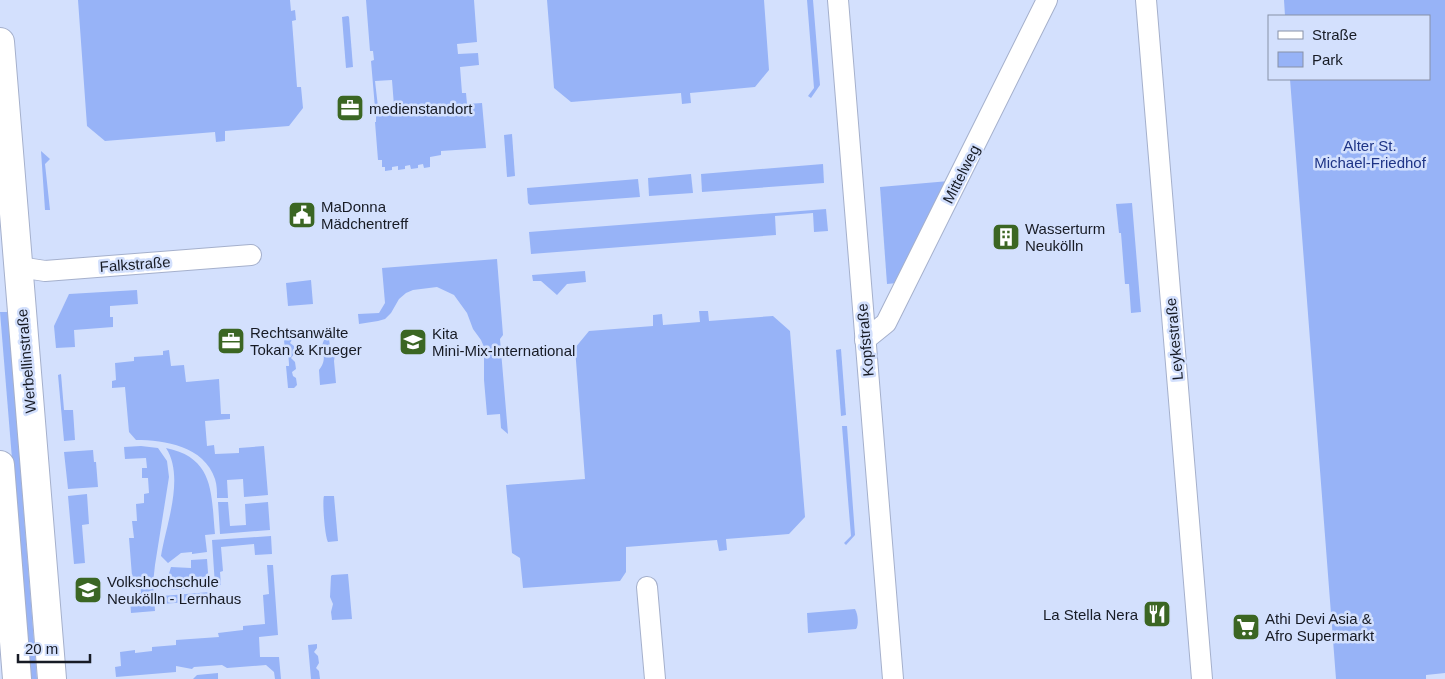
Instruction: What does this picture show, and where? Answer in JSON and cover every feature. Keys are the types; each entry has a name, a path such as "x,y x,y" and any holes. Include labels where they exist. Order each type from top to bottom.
{"street":[{"name":"Kopfstraße","path":"838,0 892,679"},
{"name":"Mittelweg","path":"865,340 886,323 1047,0"},
{"name":"Leykestraße","path":"1146,0 1202,679"},
{"name":"Werbellinstraße","path":"0,42 9,267 52,679"},
{"name":"Falkstraße","path":"9,267 45,271 251,255"},
{"path":"0,465 17,679"},
{"path":"647,588 655,679"}],"green space":[{"path":"78,0 290,0 291,11 295,10 296,20 292,21 297,87 301,87 303,108 289,126 225,131 225,141 216,142 215,132 105,141 87,126"},
{"path":"366,0 474,0 477,42 457,44 458,54 478,53 479,65 460,67 462,93 466,93 467,104 482,103 486,148 441,151 441,155 430,157 430,167 424,168 423,164 418,165 418,168 411,169 410,165 405,166 405,169 398,170 398,166 392,167 392,170 385,171 385,167 382,167 382,160 378,160 375,122 376,114 388,113 388,107 394,106 392,80 375,81 378,107 375,108 371,61 374,60 373,51 370,51"},
{"path":"547,0 764,0 769,70 755,87 690,93 691,103 682,104 681,93 571,102 554,88"},
{"path":"807,0 813,0 820,85 811,98 808,96 814,88"},
{"name":"Alter St. Michael-Friedhof","path":"1284,0 1445,0 1445,673 1426,675 1426,679 1336,679 1290,80 1430,80 1430,15 1285,15"},
{"path":"348,16 353,67 346,68 342,17"},
{"path":"512,134 515,176 507,177 504,135"},
{"path":"41,151 50,159 45,164 50,210 45,210"},
{"path":"823,164 824,183 702,192 701,174"},
{"path":"691,174 693,193 649,196 648,178"},
{"path":"638,179 640,197 530,205 528,203 527,188"},
{"path":"949,181 897,283 887,284 880,187"},
{"path":"1132,203 1141,312 1131,313 1129,284 1125,284 1121,233 1119,233 1116,204"},
{"path":"826,209 828,231 814,232 813,213 775,216 776,235 531,254 529,232"},
{"path":"497,259 503,335 500,339 508,434 501,428 500,414 487,415 484,347 473,329 467,313 454,295 437,287 413,290 399,299 385,319 359,324 358,314 379,313 385,303 382,268"},
{"path":"585,271 586,282 567,284 557,295 541,281 533,281 532,275"},
{"path":"311,280 313,304 288,306 286,283"},
{"path":"137,290 138,304 110,306 110,317 113,317 113,327 74,330 75,347 56,348 54,326 69,294"},
{"path":"699,311 708,311 709,321 773,316 790,331 805,517 789,534 726,539 727,550 719,551 717,540 626,547 626,572 620,581 523,588 520,558 512,553 506,485 585,479 575,348 589,331 653,326 653,315 662,314 663,325 700,322"},
{"path":"0,312 8,312 37,679 30,679"},
{"path":"289,328 293,331 293,338 290,343 294,346 294,354 291,358 295,362 296,369 292,372 296,378 297,385 294,388 288,388 286,366 289,366 288,351 285,351 283,329"},
{"path":"329,339 331,353 335,355 336,383 320,385 319,370 324,361 322,348 324,340"},
{"path":"841,349 846,415 841,416 836,350"},
{"path":"169,350 171,366 184,365 186,382 219,379 221,414 230,414 230,419 205,421 207,446 214,445 215,454 239,453 239,448 264,446 268,495 244,497 243,479 227,480 228,498 217,498 217,486 210,468 193,452 159,441 136,440 129,432 125,387 112,388 112,381 116,380 115,363 134,361 134,357 163,355 163,351"},
{"path":"61,374 64,410 73,410 75,440 64,441 58,375"},
{"path":"842,426 847,426 855,535 846,545 844,543 851,536"},
{"path":"124,447 158,448 167,461 169,477 153,583 155,611 131,613 130,600 125,600 124,595 141,593 140,582 128,583 128,577 132,576 129,538 134,538 132,521 137,521 136,504 144,503 144,494 149,493 148,478 142,478 142,468 147,468 146,458 125,459"},
{"path":"166,448 182,453 194,460 202,469 211,492 215,534 205,535 207,552 181,553 168,563 161,556 172,501 174,473"},
{"path":"93,450 98,487 68,489 64,452"},
{"path":"87,494 89,524 82,525 85,563 74,564 68,496"},
{"path":"324,496 334,496 338,541 328,542 327,539"},
{"path":"218,502 228,502 230,526 246,525 245,504 268,502 270,530 220,534"},
{"path":"271,536 272,554 255,555 254,544 221,547 223,571 220,572 221,585 215,586 212,540"},
{"path":"207,559 209,586 172,590 168,586 167,580 171,567 191,568 191,560"},
{"path":"267,565 273,565 278,635 259,637 260,657 279,657 281,679 275,679 274,672 266,665 227,668 222,665 194,667 192,669 176,666 176,672 116,677 115,667 121,666 120,652 135,650 135,653 152,651 152,647 176,645 176,640 219,637 218,633 243,630 243,626 265,624 263,595 269,594"},
{"path":"348,574 352,619 332,620 331,576"},
{"path":"210,592 210,597 189,599 189,602 161,604 162,596"},
{"path":"855,609 858,619 856,629 808,633 807,613"},
{"path":"317,644 314,652 318,656 319,663 316,668 319,671 320,679 311,679 308,645"},
{"path":"218,673 218,679 193,679 197,675"}],"place":[{"name":"medienstandort","path":"350,108"},
{"name":"MaDonna Mädchentreff","path":"302,215"},
{"name":"Wasserturm Neukölln","path":"1006,237"},
{"name":"Rechtsanwälte Tokan & Krueger","path":"231,341"},
{"name":"Kita Mini-Mix-International","path":"413,342"},
{"name":"Volkshochschule Neukölln - Lernhaus","path":"88,590"},
{"name":"La Stella Nera","path":"1157,614"},
{"name":"Athi Devi Asia & Afro Supermarkt","path":"1246,627"}]}
